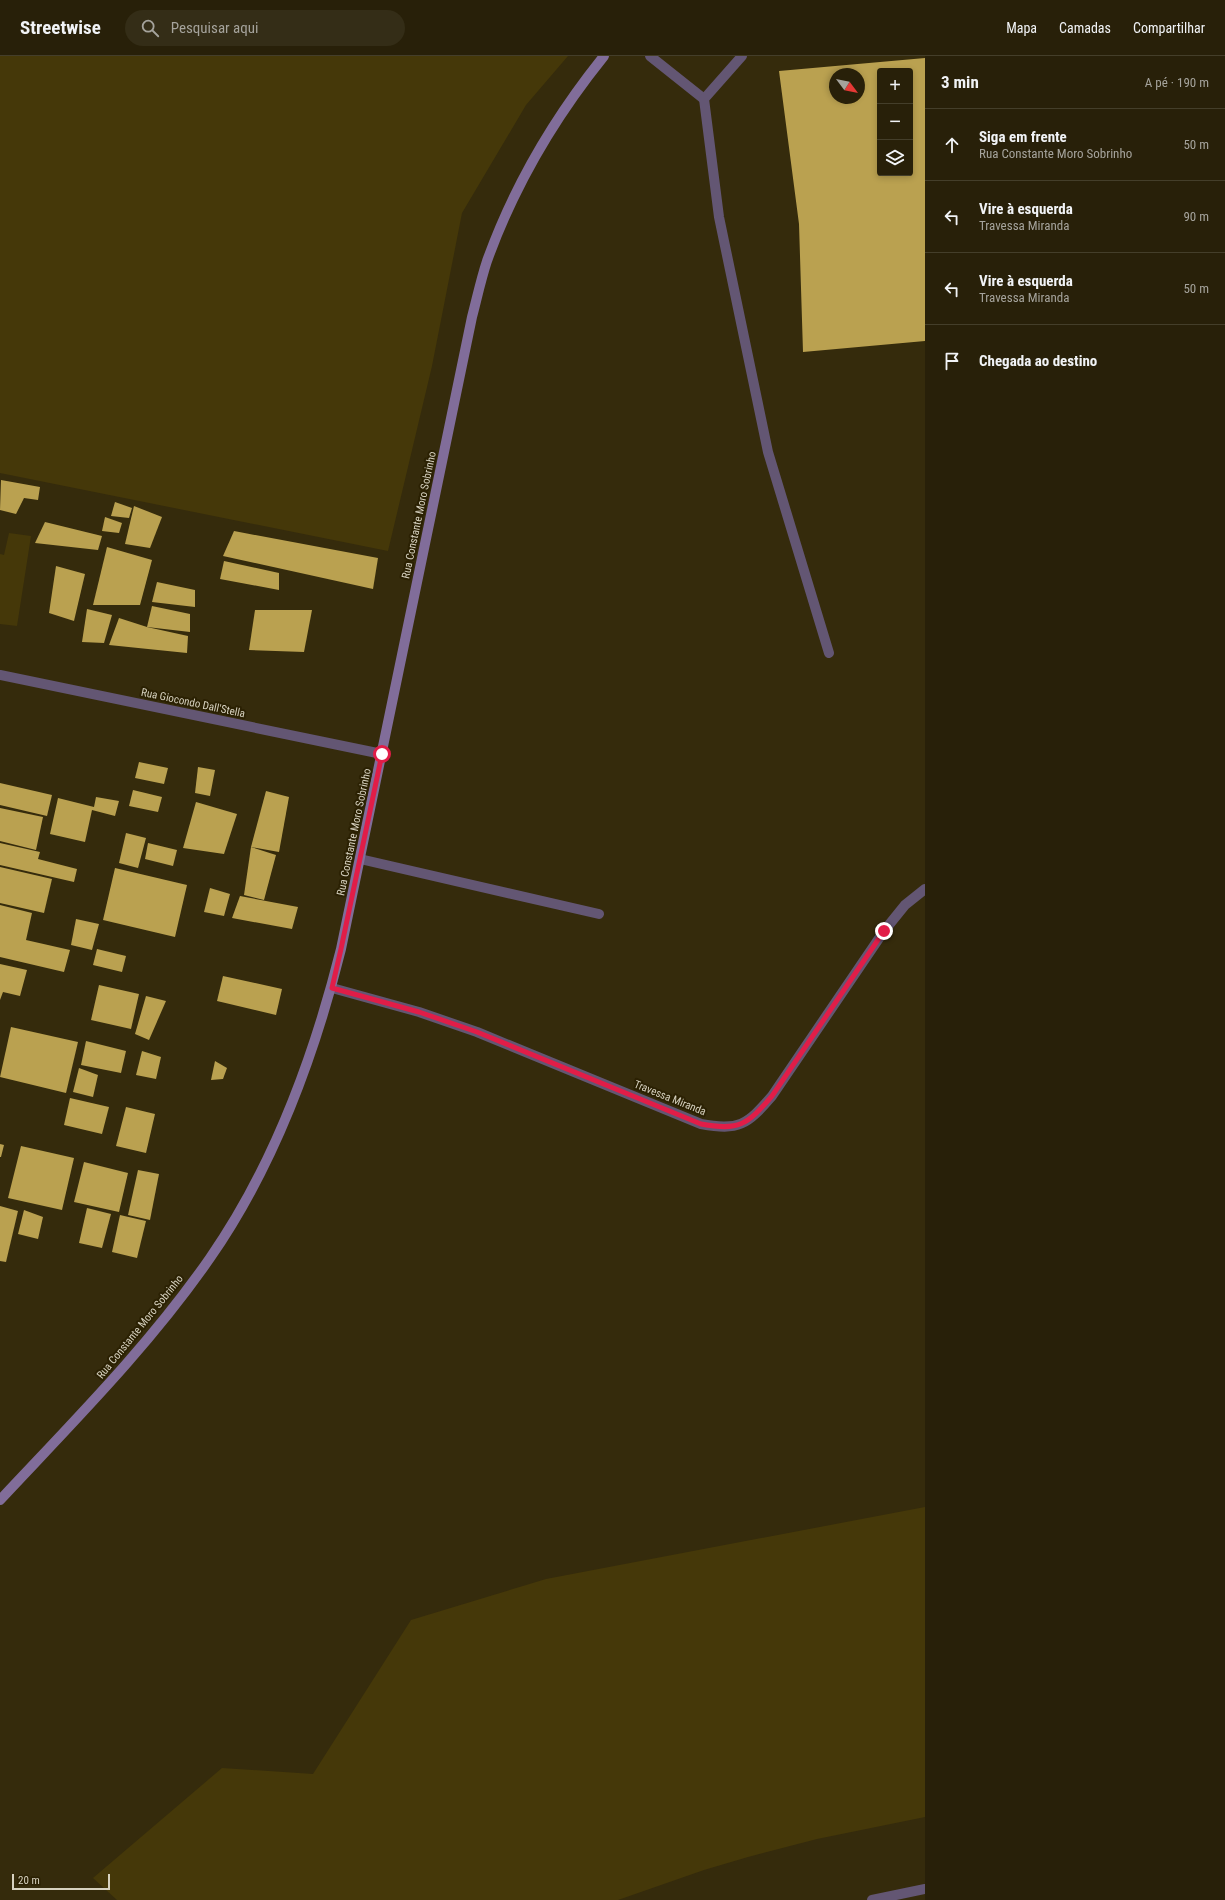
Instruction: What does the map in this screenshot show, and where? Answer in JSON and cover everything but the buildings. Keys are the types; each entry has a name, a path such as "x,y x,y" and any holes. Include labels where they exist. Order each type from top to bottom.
{"main road":[{"name":"Rua Constante Moro Sobrinho","path":"0,1500 111,1382 168,1316 211,1257 244,1205 276,1142 297,1091 332,988 472,317 487,262 506,212 531,163 558,117 604,56"}],"street":[{"path":"650,56 704,99 719,217 768,452 829,653"},
{"path":"704,99 742,56"},
{"name":"Rua Giocondo Dall'Stella","path":"0,675 382,754"},
{"path":"360,859 599,914"},
{"name":"Travessa Miranda","path":"332,988 419,1012 477,1032 701,1124 722,1128 741,1125 756,1115 772,1096 884,931 905,905 925,889"},
{"path":"872,1900 925,1889"}],"shaded area":[{"path":"0,56 568,56 526,105 462,213 432,366 388,551 0,473"},
{"path":"9,533 31,536 17,626 0,624 0,554 4,555"},
{"path":"925,1507 925,1817 817,1839 748,1857 704,1870 618,1900 117,1900 93,1878 222,1768 313,1774 411,1620 546,1579"}],"route":[{"path":"382,754 332,988 419,1012 477,1032 534,1054 701,1124 722,1128 741,1125 756,1115 772,1096 884,931"}]}
